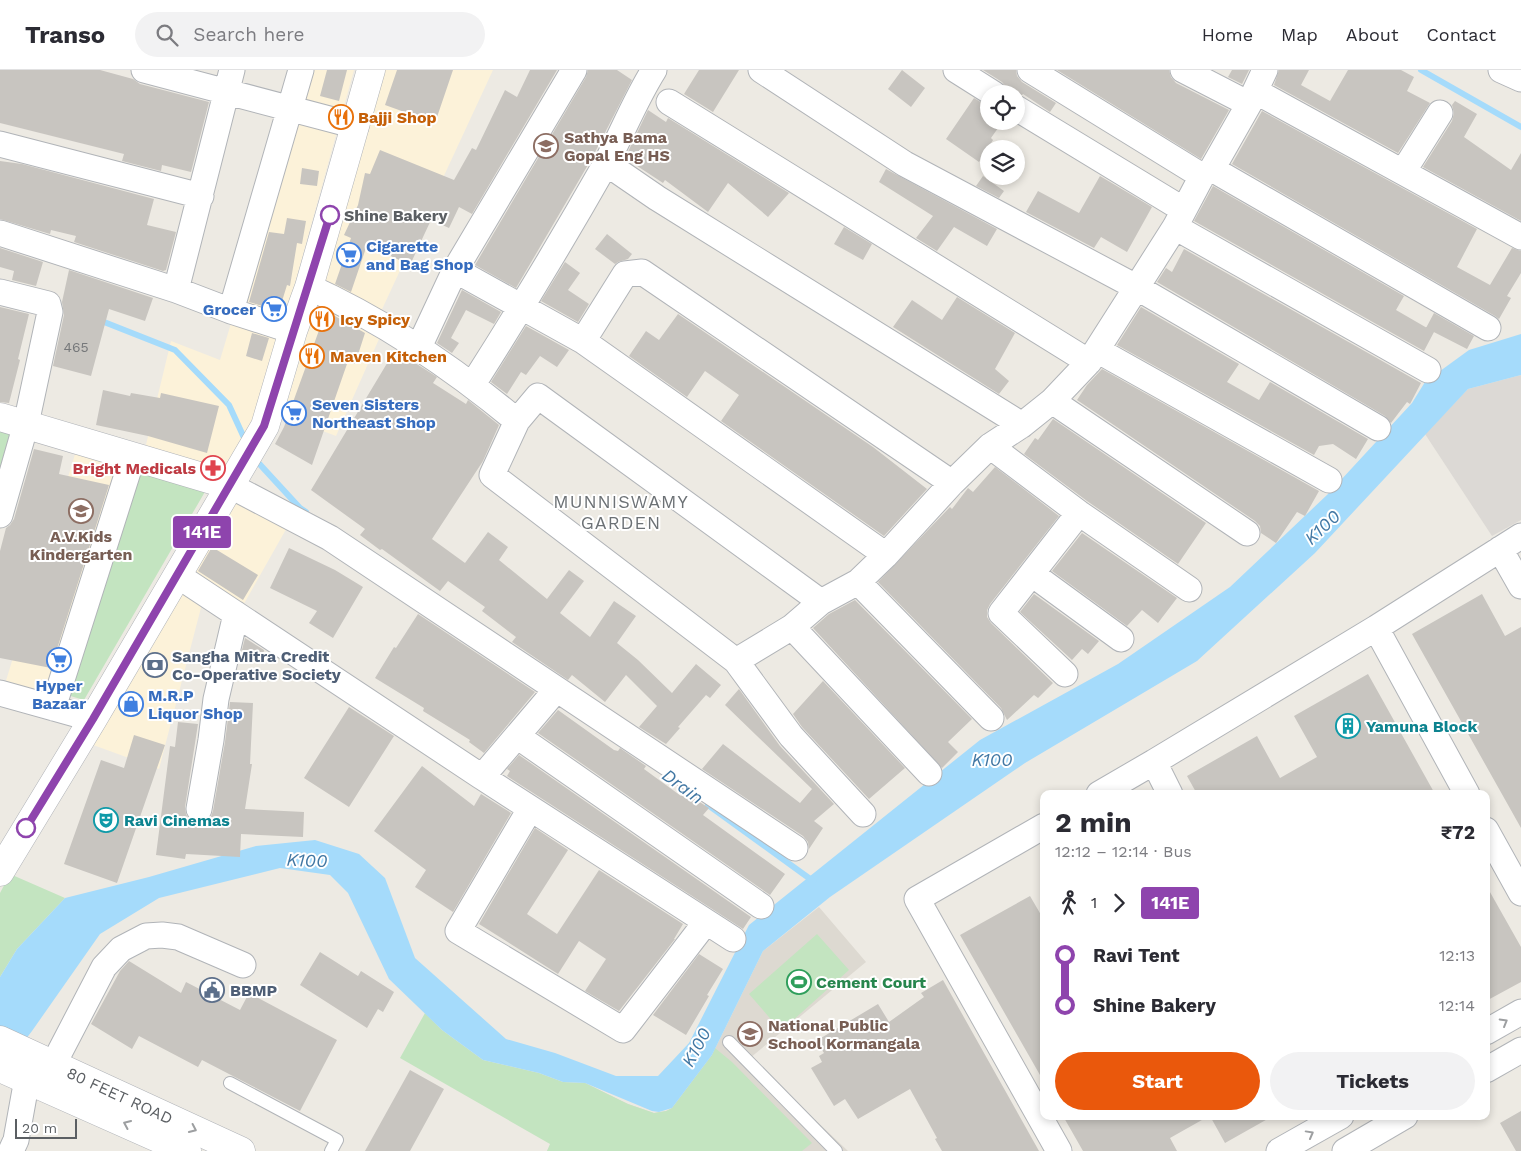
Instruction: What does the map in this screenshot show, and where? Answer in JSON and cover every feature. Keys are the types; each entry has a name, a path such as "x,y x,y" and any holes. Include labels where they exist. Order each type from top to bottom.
{"street":[{"path":"144,70 229,80 290,108 356,126"},
{"path":"231,311 301,70"},
{"path":"0,872 7,844 93,719 264,426 293,331 309,287 371,70"},
{"path":"419,347 455,270 574,70"},
{"path":"473,384 522,307 606,163 641,91 654,70"},
{"path":"761,70 904,164 1136,287 1378,428"},
{"path":"956,70 980,85"},
{"path":"1030,70 1207,172 1488,328"},
{"path":"1183,70 1256,88 1403,172 1521,236"},
{"path":"1500,70 1521,79"},
{"path":"176,290 229,80"},
{"path":"736,661 792,627 821,602 858,582 990,446 1022,425 1052,401 1093,356 1207,172 1256,88"},
{"path":"669,102 1093,356 1329,480"},
{"path":"1403,172 1440,112"},
{"path":"1025,114 1179,218 1428,370"},
{"path":"0,144 201,196"},
{"path":"606,163 666,203 1022,425"},
{"path":"0,233 176,290 231,311 293,331"},
{"path":"455,270 583,340 886,555"},
{"path":"583,340 625,274 642,272 952,483"},
{"path":"309,287 344,303 419,347 473,384 517,421"},
{"path":"0,292 48,304 50,312 13,421 0,515"},
{"path":"821,602 538,396 517,421 492,474 736,661 791,736 863,814"},
{"path":"1052,401 1247,533"},
{"path":"13,421 230,485 330,538 795,848"},
{"path":"990,446 1079,513 1189,589"},
{"path":"53,708 133,456"},
{"path":"1065,674 1001,613 1079,513"},
{"path":"1106,790 1376,628 1521,536"},
{"path":"1500,549 1521,586"},
{"path":"1032,574 1121,640"},
{"path":"177,575 530,809 733,939"},
{"path":"858,582 991,718"},
{"path":"199,809 216,699 236,614"},
{"path":"792,627 929,773"},
{"path":"1376,628 1465,790"},
{"path":"482,777 556,690"},
{"path":"0,693 93,719"},
{"path":"518,736 761,906"},
{"path":"1154,762 1168,790"},
{"path":"530,809 458,931 622,1030 706,922"},
{"path":"1040,828 917,899 1040,1117"},
{"path":"1490,837 1521,893"},
{"path":"53,1065 104,967 122,949 146,936 162,935 178,938 243,965"},
{"path":"1490,1030 1521,1012"},
{"path":"1490,1068 1521,1050"},
{"path":"11,1151 16,1140 12,1062"},
{"name":"80 FEET ROAD","path":"12,1062 53,1065 242,1151"},
{"name":"80 FEET ROAD","path":"12,1062 187,1151"},
{"path":"1042,1120 1059,1151"},
{"path":"1279,1151 1335,1120"},
{"path":"1341,1120 1353,1149 1399,1120"}],"lane":[{"path":"729,1042 836,1151"},
{"path":"230,1083 337,1140 331,1151"}],"shaded area":[{"path":"307,70 354,70 270,374 255,421 221,480 144,453 171,341 220,360"},
{"path":"384,70 493,70 378,318 321,286"},
{"path":"315,307 341,318 379,339 336,436 283,416"},
{"path":"1521,375 1521,520 1492,536 1425,434 1468,389"},
{"path":"76,451 121,465 53,698 5,684"},
{"path":"231,491 289,524 241,609 183,575"},
{"path":"180,584 203,600 159,769 85,742"},
{"name":"National Public School Kormangala","path":"819,907 866,962 750,1058 848,1151 547,1151 585,1083 628,1104 654,1113 672,1108 712,1055 763,951"}],"green space":[{"path":"0,422 20,427 0,502"},
{"path":"138,467 206,490 84,700 67,695"},
{"path":"10,874 65,898 17,949 0,977 0,893"},
{"name":"Cement Court","path":"817,934 849,970 781,1031 749,994"},
{"path":"425,1013 442,1030 483,1060 539,1073 563,1082 585,1083 628,1104 654,1113 672,1108 712,1055 715,1048 732,1062 812,1143 802,1151 547,1151 550,1144 400,1058"}],"water":[{"name":"K100","path":"1521,334 1521,375 1468,389 1315,553 1197,661 1025,763 830,897 763,951 712,1055 672,1108 659,1112 652,1111 585,1083 563,1082 539,1073 483,1060 442,1030 389,979 348,893 330,875 280,868 159,898 100,934 0,1073 0,977 17,949 65,898 149,877 256,846 315,840 359,854 385,878 415,958 506,1039 555,1053 616,1076 658,1076 689,1043 749,925 980,740 1118,664 1230,587 1328,494 1412,403 1425,382 1469,350"}],"building":[{"path":"0,70 100,70 133,79 140,84 209,102 191,172 162,165 161,171 122,161 124,154 0,123"},
{"path":"327,70 347,70 339,101 320,96"},
{"path":"397,70 453,70 435,123 385,105"},
{"path":"530,70 557,70 472,214 459,207 449,228 431,220 410,265 367,245 351,292 335,284 351,238 344,235 358,205 365,173 370,174 380,150 454,180 472,148 476,150 505,90 517,97"},
{"path":"588,70 617,70 632,80 592,158 516,288 475,265 586,77"},
{"path":"699,70 739,70 713,112 684,94"},
{"path":"902,70 925,88 911,107 888,89"},
{"path":"983,70 1016,70 1017,76 1022,82 1056,103 1050,112 1025,95 1025,85 1004,85"},
{"path":"1057,70 1169,70 1171,77 1176,83 1229,110 1201,159"},
{"path":"1232,70 1249,70 1242,84 1228,77"},
{"path":"1279,70 1309,70 1301,85 1330,101 1348,70 1401,70 1414,77 1407,91 1430,103 1398,153 1274,85"},
{"path":"974,98 980,102 980,130 997,130 991,138 993,140 980,140 979,162 946,139"},
{"path":"1455,101 1477,114 1464,137 1511,170 1521,153 1521,221 1423,167 1452,121 1454,113 1452,105"},
{"path":"648,110 666,122 668,118 789,193 768,217 728,183 708,212 665,180 663,183 625,158"},
{"path":"1262,111 1477,229 1457,267 1490,285 1512,248 1521,251 1521,273 1507,296 1511,298 1499,319 1232,164"},
{"path":"0,161 22,164 154,199 147,225 176,232 166,270 163,271 74,242 76,236 51,230 50,234 0,219"},
{"path":"302,168 319,171 317,186 300,184"},
{"path":"886,169 997,229 987,246 954,227 937,251 916,238 933,216 879,182"},
{"path":"1100,176 1152,207 1127,252 1101,237 1094,248 1026,212 1038,191 1079,213"},
{"path":"980,180 980,185 996,185 1004,191 999,198 976,186"},
{"path":"1213,186 1404,296 1396,310 1434,332 1424,351 1194,221"},
{"path":"287,218 306,221 302,244 297,243 290,286 287,285 279,311 249,302 269,232 284,234"},
{"path":"844,227 872,244 863,260 834,244"},
{"path":"607,234 632,254 628,259 615,264 595,249"},
{"path":"0,248 43,262 36,286 12,280 14,271 0,267"},
{"path":"1184,249 1421,383 1410,404 1407,402 1391,423 1385,416 1157,282 1166,268 1172,272"},
{"path":"565,262 580,273 568,290 589,304 578,322 541,301"},
{"path":"69,270 153,298 145,321 109,309 91,376 53,366 64,315 62,302"},
{"path":"462,290 501,312 494,324 466,310 451,338 459,343 452,353 437,343"},
{"path":"957,297 1015,333 995,369 1009,381 999,394 893,327 912,300 942,320"},
{"path":"0,307 29,314 9,403 0,402"},
{"path":"1141,307 1239,364 1227,382 1259,400 1270,382 1368,439 1356,459 1333,444 1319,446 1314,455 1117,345"},
{"path":"326,311 365,333 355,364 348,361 312,465 275,444 284,427"},
{"path":"1434,313 1474,336 1467,349 1426,328"},
{"path":"678,314 873,447 927,489 884,536 721,421 739,395 705,371 687,397 629,356 646,331 659,340"},
{"path":"526,326 569,350 557,367 540,356 526,375 521,372 507,394 491,382"},
{"path":"252,333 269,338 262,361 246,356"},
{"path":"395,350 437,377 433,383 466,404 468,400 499,425 483,461 432,539 465,563 488,532 508,547 499,560 547,599 569,570 584,581 560,613 590,637 614,601 636,616 617,643 638,660 672,693 696,664 721,685 710,698 706,695 666,744 639,727 657,706 626,675 605,702 572,675 568,680 512,642 516,637 482,611 485,607 448,581 440,591 382,549 380,550 360,535 365,529 311,490"},
{"path":"1102,369 1319,491 1305,516 1297,512 1276,543 1261,533 1260,526 1255,521 1077,400 1087,385"},
{"path":"103,390 130,396 131,393 160,398 161,393 219,406 207,453 148,436 96,425"},
{"path":"1053,419 1206,523 1178,564 1087,501 1024,454 1035,438 1038,440"},
{"path":"34,449 63,456 59,474 109,485 51,668 0,658 0,551 6,528 14,519"},
{"path":"995,467 1059,516 987,610 987,617 991,623 1053,683 1038,698 1034,695 1007,720 1001,708 878,582 950,507 952,509 968,488 973,492"},
{"path":"1082,533 1177,598 1158,623 1142,610 1127,626 1052,571"},
{"path":"212,547 258,575 243,600 198,571"},
{"path":"289,548 335,570 363,587 333,638 309,623 317,611 270,588"},
{"path":"1034,594 1099,641 1088,654 1082,649 1072,660 1020,612"},
{"path":"1482,594 1505,636 1521,627 1521,828 1412,634"},
{"path":"855,600 972,719 948,742 958,752 942,768 813,628 829,614"},
{"path":"418,614 535,692 484,753 469,742 470,740 423,711 424,708 375,678 394,647 396,648"},
{"path":"245,638 264,650 262,662 240,658"},
{"name":"Yamuna Block","path":"1368,674 1433,790 1195,790 1187,776 1257,736 1280,778 1317,757 1294,716"},
{"path":"823,681 905,768 869,799 802,727 793,714"},
{"path":"739,689 780,746 834,804 814,821 823,828 809,849 808,842 803,836 702,769 723,744 800,803 812,789 725,705"},
{"path":"230,702 253,703 250,764 252,764 245,809 304,812 303,837 241,834 240,857 186,854 185,859 156,855 170,746 175,747 178,722 198,724 185,807 189,820 203,823 210,819 213,811"},
{"path":"349,707 394,736 349,807 304,778"},
{"path":"558,710 614,750 618,751 620,748 646,766 644,769 681,796 684,792 709,808 703,815 785,874 770,895 538,733"},
{"path":"134,735 165,745 117,883 64,864 101,760 124,768"},
{"path":"519,755 751,917 743,929 507,776 510,771 507,769"},
{"path":"422,766 474,806 481,794 511,813 453,912 415,887 426,870 374,831"},
{"path":"535,828 568,850 527,914 557,934 599,870 683,924 675,939 619,1011 585,991 606,959 579,941 558,974 479,924"},
{"path":"1490,892 1521,947 1521,982 1490,999"},
{"path":"1030,896 1040,913 1040,1075 960,935"},
{"path":"320,952 358,976 361,971 394,992 383,1012 378,1009 367,1028 300,985"},
{"path":"699,954 723,969 686,1035 653,1015"},
{"path":"129,961 181,993 186,982 240,1010 249,993 337,1040 300,1111 202,1060 198,1067 139,1036 132,1049 91,1024 120,971"},
{"path":"943,980 1039,1151 942,1151 935,1139 937,1138 910,1089 858,1119 845,1099 834,1106 811,1068 822,1062 819,1056 824,1053 816,1041 878,1004 889,1022 924,997 921,993"},
{"path":"410,1070 444,1089 410,1151 365,1151"},
{"path":"1521,1111 1521,1151 1516,1151 1500,1123"},
{"path":"1065,1120 1202,1120 1170,1138 1177,1151 1083,1151"},
{"path":"1212,1120 1266,1120 1225,1143"}],"waterway":[{"path":"1421,70 1521,127"},
{"path":"99,320 175,350 229,405 246,442"},
{"path":"254,458 300,508 306,512"},
{"name":"Drain","path":"708,805 813,881"}],"bus line":[{"name":"141E","path":"26,828 93,719 264,426 330,215"}],"place":[{"name":"Bajji Shop","path":"341,117"},
{"name":"Sathya Bama Gopal Eng HS","path":"546,146"},
{"name":"Shine Bakery","path":"330,215"},
{"name":"Cigarette and Bag Shop","path":"349,255"},
{"name":"Grocer","path":"274,309"},
{"name":"Icy Spicy","path":"322,319"},
{"name":"Maven Kitchen","path":"312,356"},
{"name":"Seven Sisters Northeast Shop","path":"294,413"},
{"name":"Bright Medicals","path":"213,468"},
{"name":"A.V.Kids Kindergarten","path":"81,511"},
{"name":"Hyper Bazaar","path":"59,660"},
{"name":"Sangha Mitra Credit Co-Operative Society","path":"155,665"},
{"name":"M.R.P Liquor Shop","path":"131,704"},
{"name":"Yamuna Block","path":"1348,726"},
{"name":"Ravi Cinemas","path":"106,820"},
{"name":"Cement Court","path":"799,982"},
{"name":"BBMP","path":"212,990"},
{"name":"National Public School Kormangala","path":"750,1034"}],"district":[{"name":"MUNNISWAMY GARDEN","path":"621,511"}]}
